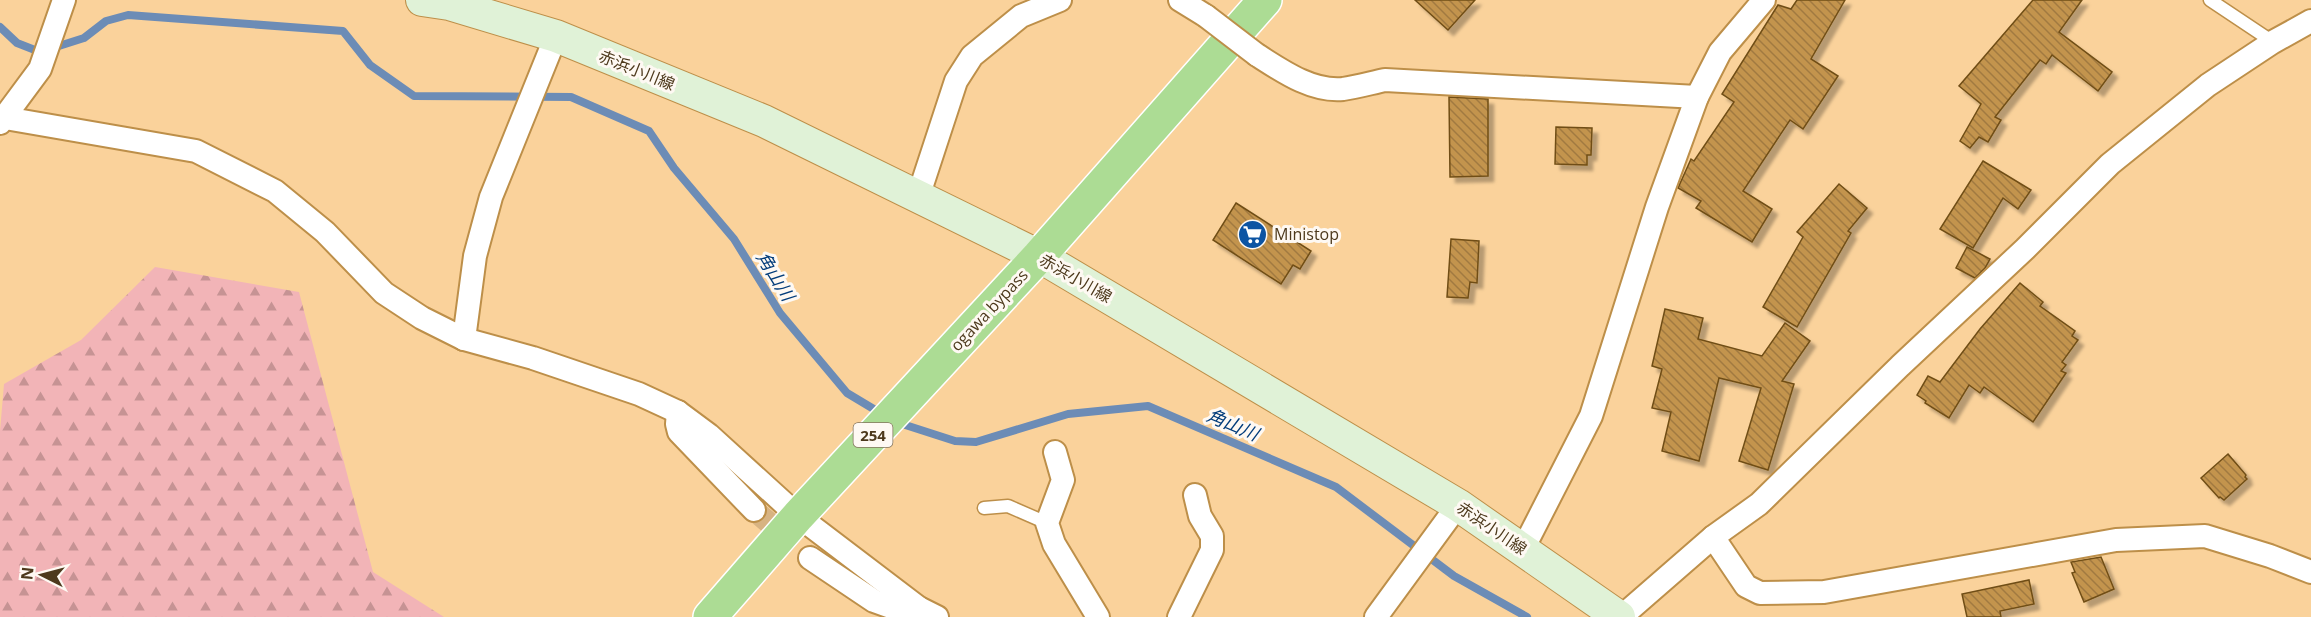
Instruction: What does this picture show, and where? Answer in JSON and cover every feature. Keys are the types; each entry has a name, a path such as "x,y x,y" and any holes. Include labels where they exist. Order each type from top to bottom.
{"highway":[{"name":"ogawa bypass","path":"710,617 798,516 1039,256 1265,0"}],"main road":[{"name":"赤浜小川線","path":"440,1 556,36 764,121 1039,256 1458,505 1620,617"}],"street":[{"path":"64,0 40,69 2,120 196,151 275,191 325,232 384,293 422,318 464,339 533,358 639,394 678,412 709,435 798,516 928,612"},
{"path":"918,197 956,81 972,56 1021,16 1060,0"},
{"path":"1180,0 1290,76 1316,86 1341,89 1385,80 1697,98"},
{"path":"1523,549 1591,416 1657,207 1697,98 1720,52 1764,0"},
{"path":"1620,617 1713,537 1759,504 1900,366 2025,249 2110,164 2208,85 2273,42 2311,21"},
{"path":"464,339 475,256 491,198 556,36"},
{"path":"678,412 679,432 754,510"},
{"path":"1055,452 1063,480 1047,522 1054,544 1098,617"},
{"path":"1179,617 1212,550 1212,536 1200,516 1195,495"},
{"path":"1376,617 1458,505"},
{"path":"1713,537 1746,586 1760,592 1824,592 2116,540 2205,536 2270,556 2311,572"},
{"path":"810,558 874,601 891,607 928,612"}],"lane":[{"path":"2210,0 2273,42"},
{"path":"984,508 1008,506 1047,522"}],"green space":[{"path":"155,267 299,292 373,572 444,617 0,617 0,431 4,384 81,340"}],"building":[{"path":"1415,0 1475,0 1448,30"},
{"path":"1797,0 1845,0 1811,59 1838,76 1803,129 1790,120 1743,191 1772,209 1752,242 1696,208 1701,201 1678,188 1691,159 1694,161 1734,102 1722,94 1778,5 1791,9"},
{"path":"2033,0 2082,0 2059,32 2112,72 2098,91 2052,55 2046,64 2040,60 1995,117 2001,120 1988,142 1979,137 1970,148 1960,141 1981,104 1959,86"},
{"path":"1449,97 1488,99 1488,176 1450,177"},
{"path":"1556,127 1592,128 1591,155 1587,155 1587,165 1555,164"},
{"path":"1983,161 2031,190 2018,209 2003,198 1973,248 1940,229"},
{"path":"1839,184 1867,208 1848,231 1851,233 1797,327 1763,307 1803,237 1797,232"},
{"path":"1236,203 1311,251 1300,269 1293,265 1281,284 1213,240"},
{"path":"1451,239 1479,241 1477,283 1470,282 1468,298 1447,297"},
{"path":"1967,247 1990,259 1975,278 1956,268"},
{"path":"2020,283 2043,302 2040,306 2075,331 2072,336 2078,340 2062,362 2066,365 2061,371 2066,373 2033,422 1984,387 1980,393 1969,385 1949,418 1925,403 1926,401 1917,395 1928,376 1940,382 1980,329"},
{"path":"1665,309 1703,318 1698,339 1762,356 1785,323 1810,341 1782,381 1794,384 1768,470 1739,461 1761,388 1719,378 1699,461 1662,451 1671,412 1652,408 1662,369 1652,366"},
{"path":"2228,454 2247,479 2224,500 2219,498 2201,478"},
{"path":"2101,557 2114,589 2084,602 2072,573 2075,572 2071,562"},
{"path":"2029,580 2034,604 2000,611 2001,617 1967,617 1962,594"}],"waterway":[{"name":"角山川","path":"0,27 17,43 40,52 84,38 106,21 128,15 343,31 370,65 414,96 571,97 649,131 674,168 734,239 780,313 847,393 882,414"},
{"name":"角山川","path":"896,422 955,441 976,442 1068,414 1148,406 1336,487 1454,576 1527,617"}],"tunnel":[{"path":"754,510 810,558"}],"place":[{"name":"Ministop","path":"1253,234"}]}
